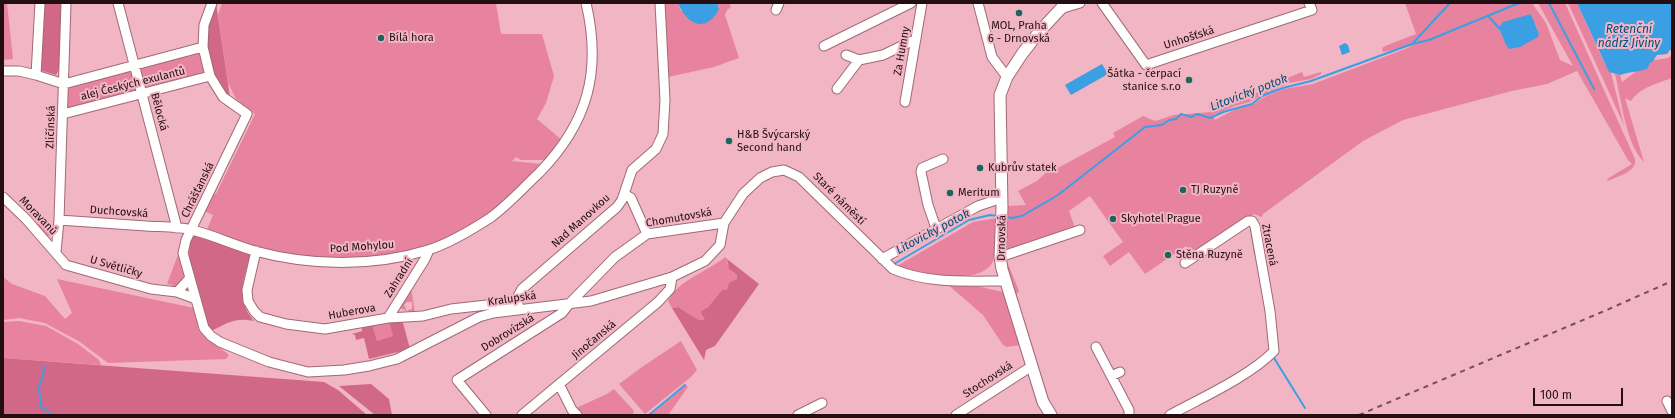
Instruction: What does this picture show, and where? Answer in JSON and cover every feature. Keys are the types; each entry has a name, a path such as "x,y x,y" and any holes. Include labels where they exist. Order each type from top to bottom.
{"main road":[{"name":"Drnovská","path":"1051,415 1043,402 1005,281 1000,257 1002,203 1000,95 1007,77 1040,31 1063,6"}],"street":[{"path":"36,74 40,3"},
{"name":"Zličínská","path":"56,252 59,220 66,3"},
{"name":"Bělocká","path":"118,3 177,228"},
{"path":"210,76 203,47 204,25 212,3"},
{"name":"Pod Mohylou","path":"191,230 256,251 300,260 339,262 382,260 429,250 490,218 505,206 554,157 578,122 587,97 592,70 593,44 586,3"},
{"name":"Nad Manovkou","path":"519,310 518,298 522,289 617,207 624,194 632,170 656,149 663,134 664,80 660,3"},
{"name":"Za Humny","path":"824,46 911,3"},
{"name":"Za Humny","path":"905,102 922,3"},
{"path":"978,3 992,57 1007,77"},
{"path":"1063,6 1080,3"},
{"name":"Unhošťská","path":"1102,3 1146,65 1311,6"},
{"path":"837,89 859,60 866,57 883,55 916,39"},
{"name":"alej Českých exulantů","path":"64,84 203,47"},
{"path":"846,55 859,60"},
{"path":"3,71 19,71 36,74 64,84"},
{"name":"alej Českých exulantů","path":"63,114 210,76"},
{"name":"Chrášťanská","path":"196,299 183,253 186,240 247,114 223,97 210,76"},
{"path":"936,228 928,205 921,172 922,168 943,159"},
{"name":"Staré náměstí","path":"772,172 784,170 799,177 893,270 909,276 928,280 1005,281"},
{"name":"Kralupská","path":"196,299 204,328 211,336 220,342 269,362 299,371 327,371 369,366 397,359 479,317 493,313 591,301 672,277 705,261 720,245 724,223 743,194 760,178 772,172"},
{"path":"624,194 631,198 647,234"},
{"name":"Moravanů","path":"3,197 26,219 56,252"},
{"path":"882,259 978,206 1002,203"},
{"name":"Duchcovská","path":"59,220 191,230"},
{"name":"Ztracená","path":"1170,415 1232,381 1261,363 1274,351 1270,311 1255,226 1252,221 1248,221 1185,262"},
{"name":"Chomutovská","path":"569,304 615,258 647,234 724,223"},
{"path":"1000,257 1080,230"},
{"name":"Zahradní","path":"388,318 429,250"},
{"name":"Huberova","path":"256,251 247,290 248,301 260,317 286,324 325,329 388,318 422,316 451,309 496,304 507,305 519,310"},
{"name":"U Světličky","path":"56,252 66,265 151,289 177,292 196,299"},
{"name":"Jinočanská","path":"522,415 658,302 670,289 672,277"},
{"path":"177,292 190,278"},
{"name":"Dobrovízská","path":"486,415 457,380 562,313 569,304"},
{"path":"1096,347 1129,410 1129,415"},
{"name":"Stochovská","path":"956,415 1032,366"},
{"path":"1111,376 1120,372"},
{"path":"559,384 572,410 577,415"},
{"path":"1667,401 1672,411"},
{"path":"798,415 822,403"}],"shaded area":[{"path":"3,3 7,3 13,59 3,60"},
{"path":"41,3 63,3 61,66 56,75 40,70"},
{"path":"216,3 230,97 223,90 213,74 206,45 207,26"},
{"path":"222,3 496,3 501,34 542,34 554,76 546,103 537,119 562,140 546,160 521,160 516,157 512,161 542,164 523,185 496,208 467,229 434,245 372,258 323,260 265,250 206,232 213,215 204,211 212,193 216,194 255,114 236,99 228,83 218,15"},
{"path":"663,3 678,3 681,11 719,9 717,3 729,3 731,7 727,10 725,15 739,58 714,67 668,77"},
{"path":"1405,3 1532,3 1546,23 1560,60 1573,66 1538,3 1565,3 1635,159 1633,167 1626,173 1608,181 1607,179 1632,164 1628,160 1577,71 1547,84 1512,91 1403,120 1363,141 1263,214 1262,217 1254,214 1193,254 1186,246 1145,274 1129,252 1110,266 1103,256 1123,242 1090,196 1069,211 1075,228 1007,250 1006,249 1008,206 1026,205 1018,191 1037,181 1053,166 1056,169 1115,137 1113,133 1143,116 1155,121 1174,115 1211,112 1209,105 1224,100 1225,103 1262,91 1268,86 1302,72 1304,77 1321,72 1321,74 1311,79 1289,83 1250,102 1213,115 1215,120 1234,110 1254,104 1264,97 1284,89 1313,84 1413,46 1383,52 1382,48 1416,34","holes":["1531,14 1539,34 1505,43 1499,28"]},
{"path":"1568,3 1577,3 1603,60 1611,73 1624,125"},
{"path":"200,51 206,74 143,91 138,69"},
{"path":"1672,55 1672,78 1644,89 1634,96 1631,101 1625,98 1644,162 1638,154 1628,133 1615,74 1620,75 1622,82 1638,70 1644,70 1653,59 1668,58"},
{"path":"132,70 138,92 67,110 67,86"},
{"path":"997,218 996,246 993,261 986,269 976,274 949,276 920,272 897,266 973,222"},
{"path":"34,224 56,224 55,232 49,236 45,235"},
{"path":"192,234 252,251 242,287 242,296 244,304 254,321 236,320 211,331 206,324 190,268 189,256"},
{"path":"179,252 187,278 178,289 172,288 173,285 167,284"},
{"path":"725,257 730,268 737,275 737,279 727,290 722,290 708,307 701,311 706,318 699,320 678,307 672,308 668,301 679,287 718,263"},
{"path":"727,259 759,284 715,346 706,350 704,360 672,308 678,307 699,320 703,320 705,318 701,311 708,307 722,290 727,290 729,283 737,279 737,275 729,269"},
{"path":"1006,259 1019,291 1017,294 1013,295 1008,279"},
{"path":"3,277 12,284 45,296 65,319 72,313 57,279 194,308 199,331 229,355 226,359 108,363 80,342 45,323 19,318 3,320"},
{"path":"946,283 972,285 1003,292 1021,345 1007,347 1003,345 983,315"},
{"path":"411,288 415,313 409,314 408,310 412,309 412,302 407,302 404,305 407,311 400,308"},
{"path":"402,319 410,349 369,359 364,338 356,340 355,335 352,334 362,331 362,328 389,321","holes":["389,321 393,336 377,341 373,327"]},
{"path":"19,321 46,326 78,344 99,360 101,365 3,358 3,322"},
{"path":"389,321 394,336 377,341 373,327"},
{"path":"681,341 697,370 691,377 645,414 619,384"},
{"path":"3,358 324,382 338,390 367,415 3,415"},
{"path":"371,384 389,399 392,415 375,415 339,386"},
{"path":"686,385 688,387 668,415 651,415"},
{"path":"614,389 634,411 633,415 581,415 574,409 607,394"}],"water":[{"path":"678,3 717,3 719,9 714,17 708,22 697,24 686,17"},
{"name":"Retenční nádrž Jiviny","path":"1577,3 1672,3 1672,50 1670,50 1667,54 1657,55 1647,69 1620,75 1609,72"},
{"path":"1531,14 1539,34 1538,37 1520,47 1509,49 1499,28 1503,22"},
{"path":"1345,43 1348,45 1350,52 1342,55 1339,46"},
{"path":"1102,64 1108,74 1071,95 1065,85"}],"waterway":[{"name":"Litovický potok","path":"1006,217 1012,218 1022,216 1058,195 1145,127 1162,125 1169,120 1176,119 1181,114 1191,117 1197,114 1210,118 1223,112 1252,104 1262,96 1283,88 1311,81 1412,44 1450,3"},
{"name":"Litovický potok","path":"1412,44 1429,40 1519,3"},
{"path":"1549,3 1594,89"},
{"path":"1489,17 1500,29"},
{"name":"Litovický potok","path":"894,264 969,220 990,215 998,216"},
{"path":"1251,227 1255,253"},
{"path":"1274,358 1305,408"},
{"path":"44,366 43,376 39,387 41,407 53,415"},
{"name":"Litovický potok","path":"649,415 685,385"}],"railway":[{"path":"1359,415 1672,281"}],"place":[{"name":"MOL, Praha 6 - Drnovská","path":"1019,13"},
{"name":"Bílá hora","path":"381,38"},
{"name":"Šátka - čerpací stanice s.r.o","path":"1189,80"},
{"name":"H&B Švýcarský Second hand","path":"729,141"},
{"name":"Kubrův statek","path":"980,168"},
{"name":"TJ Ruzyně","path":"1183,190"},
{"name":"Meritum","path":"950,193"},
{"name":"Skyhotel Prague","path":"1113,219"},
{"name":"Stěna Ruzyně","path":"1168,255"}]}
